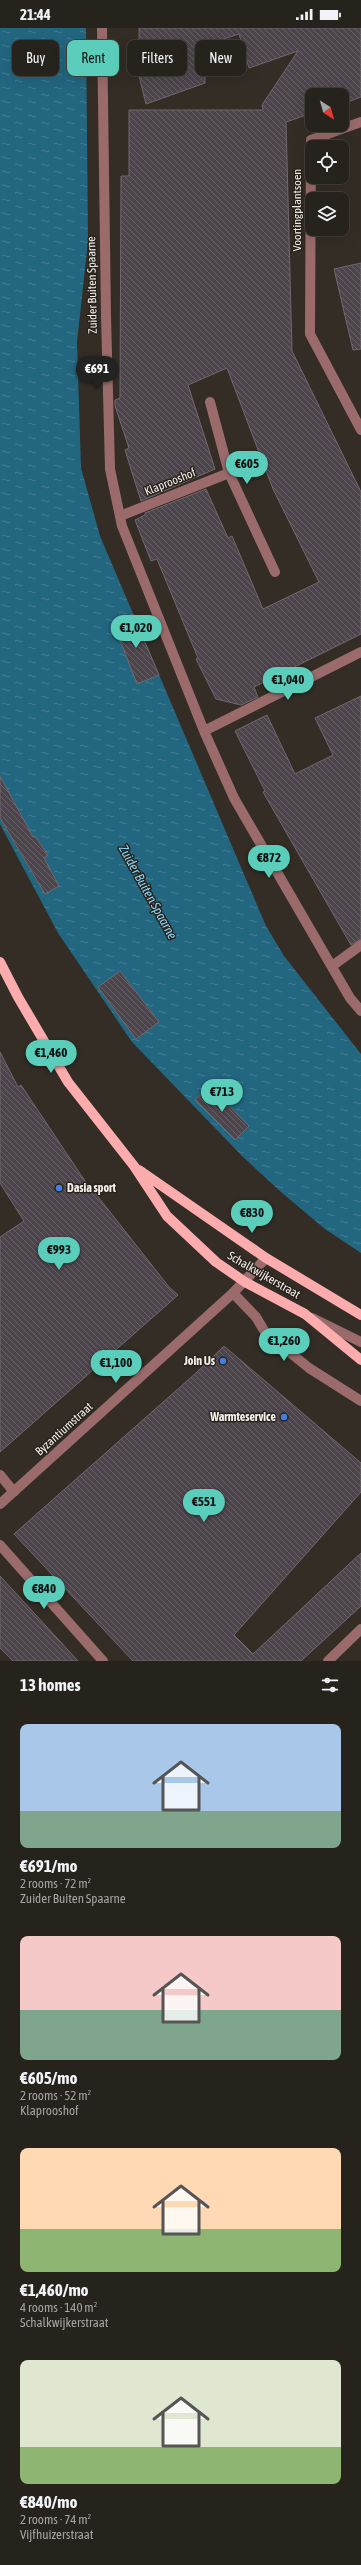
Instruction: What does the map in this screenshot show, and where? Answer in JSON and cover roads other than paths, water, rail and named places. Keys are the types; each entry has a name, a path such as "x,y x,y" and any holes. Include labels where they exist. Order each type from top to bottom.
{"main road":[{"name":"Schalkwijkerstraat","path":"0,962 68,1082 134,1166 167,1216 190,1240 216,1262 245,1282 305,1314 361,1360"},
{"name":"Schalkwijkerstraat","path":"134,1166 266,1258 361,1315"}],"street":[{"name":"Zuider Buiten Spaarne","path":"102,28 106,316 110,462 122,526 204,731 234,798 332,966 361,1011"},
{"name":"Voortingplantsoen","path":"361,122 310,140 310,334 361,430"},
{"path":"210,402 228,473 275,572"},
{"name":"Klaprooshof","path":"120,516 228,473"},
{"path":"204,731 361,652"},
{"path":"332,966 361,944"},
{"name":"Byzantiumstraat","path":"0,1504 245,1282 266,1258"},
{"path":"233,1293 256,1317 265,1332 309,1368 361,1401"},
{"name":"Schalkwijkerstraat","path":"305,1314 361,1342"},
{"path":"0,1475 14,1492"},
{"path":"0,1545 104,1661"},
{"path":"328,1661 361,1629"}],"water":[{"path":"0,28 86,28 86,40 67,40 67,76 86,76 88,241 77,342 81,468 100,536 266,926 284,956 361,1054 361,1253 325,1229 281,1192 243,1157 132,1042 58,933 0,824"}],"place":[{"name":"Dasia sport","path":"59,1188"},
{"name":"Join Us","path":"223,1361"},
{"name":"Warmteservice","path":"284,1417"}]}
